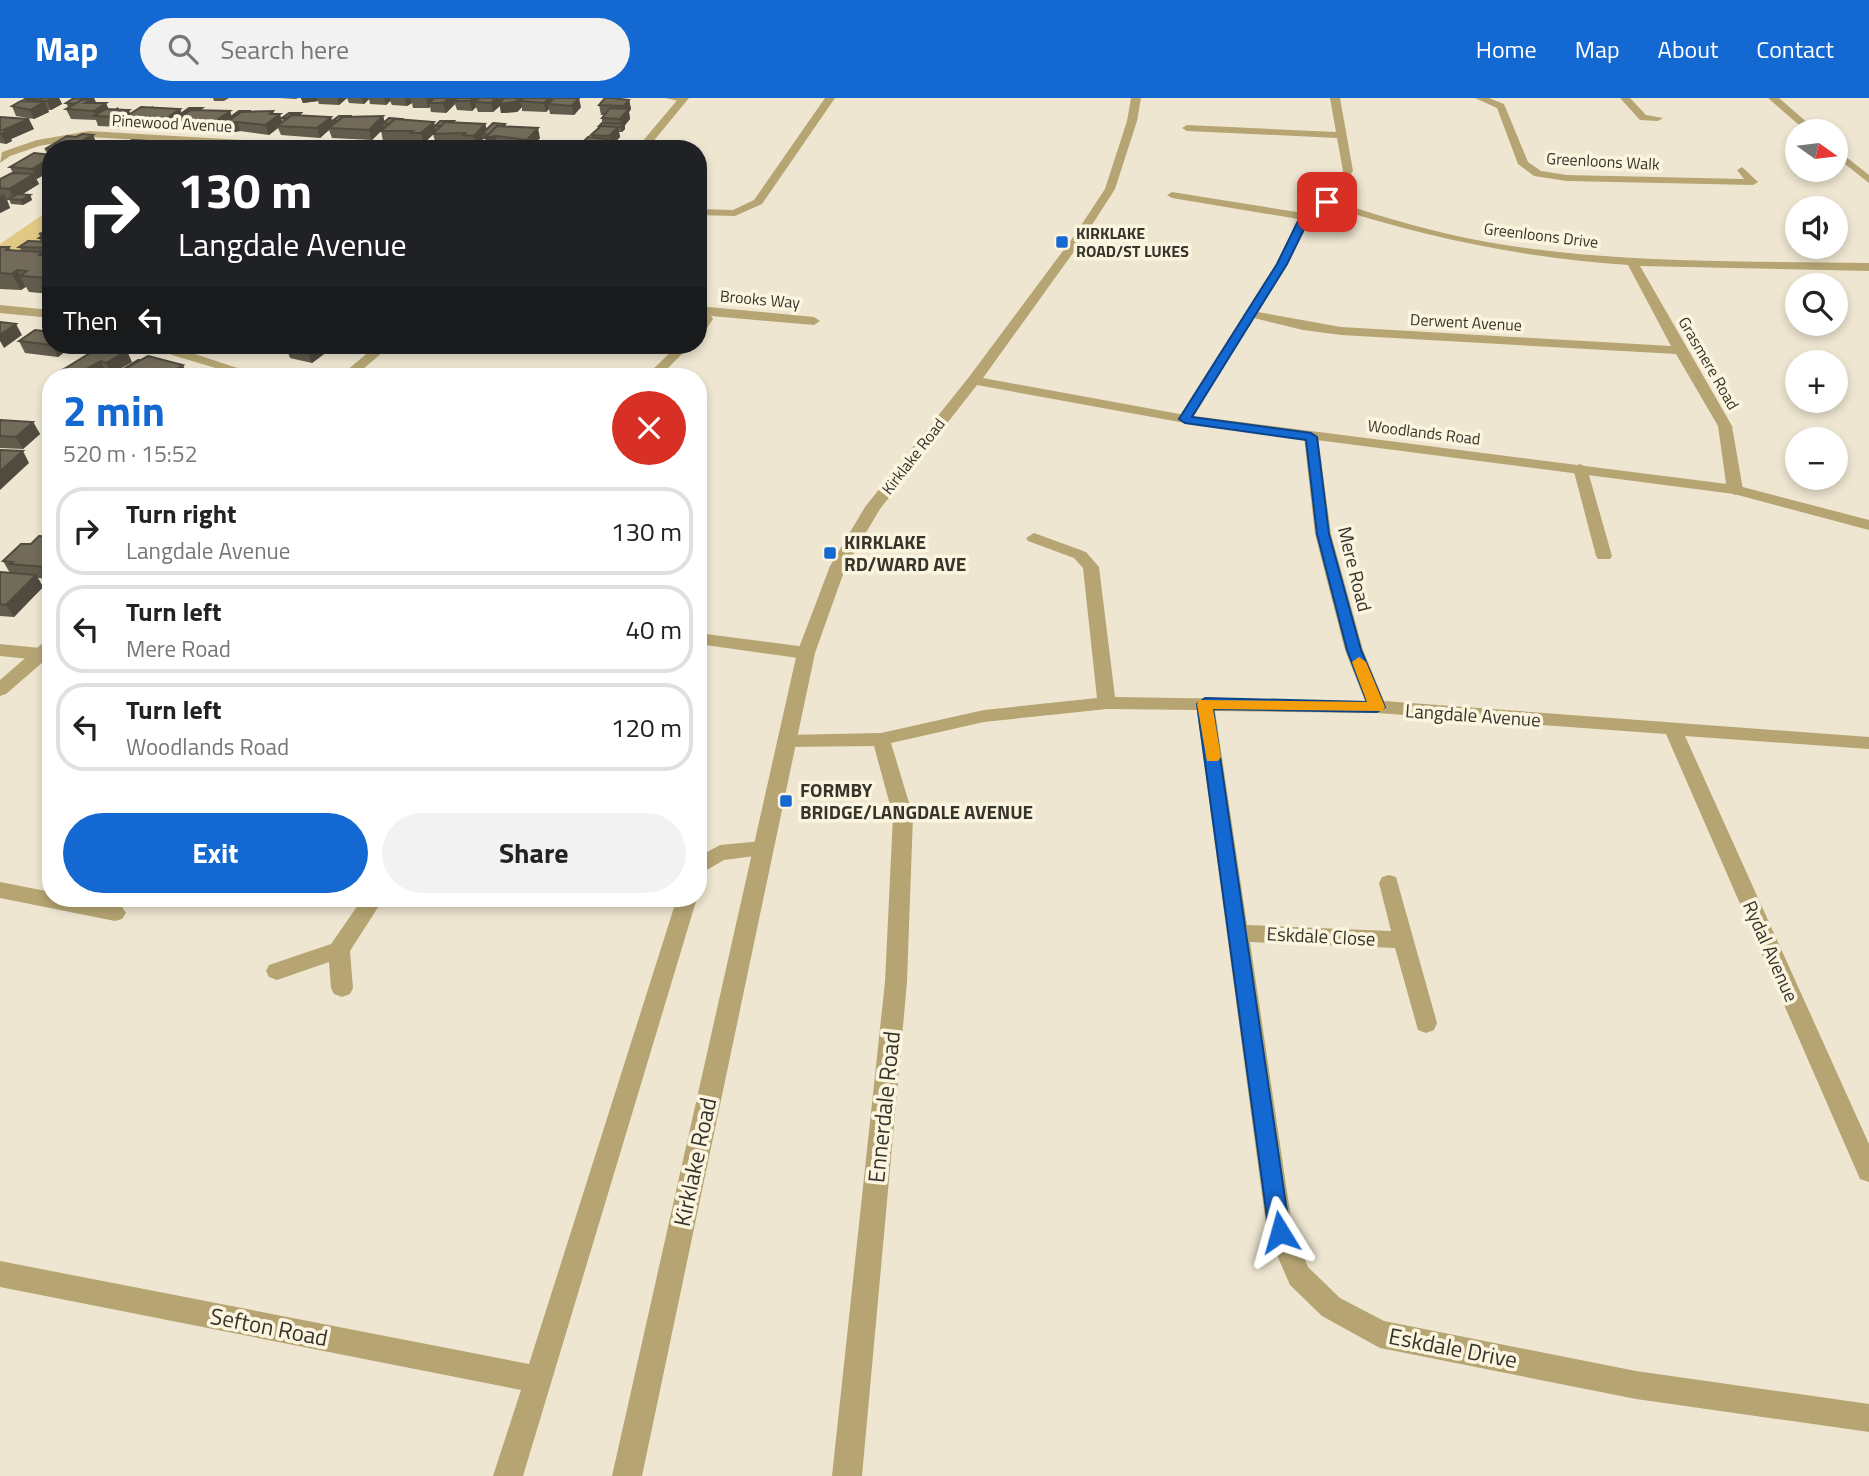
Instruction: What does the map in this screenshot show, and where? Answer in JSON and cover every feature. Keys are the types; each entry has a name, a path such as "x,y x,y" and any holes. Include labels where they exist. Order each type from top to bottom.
{"street":[{"path":"670,98 683,98"},
{"path":"648,140 683,98"},
{"path":"707,212 735,213 758,202 830,98"},
{"name":"Kirklake Road","path":"628,1476 806,653 838,565 873,506 974,380 1079,237 1110,189 1132,121 1136,98"},
{"path":"1185,419 1282,264 1305,217 1327,202 1348,171 1335,98"},
{"name":"Greenloons Walk","path":"1480,98 1501,106 1523,164 1538,174 1567,178 1753,182 1742,170"},
{"path":"1625,98 1643,118 1658,118"},
{"path":"1773,98 1798,119"},
{"path":"1187,127 1341,135"},
{"name":"Pinewood Avenue","path":"54,140 89,134 192,140"},
{"name":"Pinewood Avenue","path":"0,160 6,154 42,142"},
{"path":"1848,162 1869,180"},
{"path":"1172,195 1305,217"},
{"name":"Greenloons Drive","path":"1327,202 1426,231 1508,249 1632,261 1869,267"},
{"name":"Grasmere Road","path":"1632,261 1725,426 1735,490"},
{"path":"0,309 42,313"},
{"name":"Brooks Way","path":"707,312 814,321"},
{"name":"Derwent Avenue","path":"1252,314 1303,326 1341,331 1680,350"},
{"path":"183,354 229,368"},
{"path":"357,368 374,354"},
{"path":"661,368 676,354"},
{"name":"Woodlands Road","path":"974,380 1185,419 1735,490 1869,525"},
{"name":"Mere Road","path":"1311,437 1323,534 1354,650 1377,707"},
{"path":"1580,468 1604,556"},
{"path":"1034,538 1080,555 1091,567 1107,703"},
{"path":"707,639 806,653"},
{"path":"0,650 42,649"},
{"path":"0,690 42,653"},
{"name":"Langdale Avenue","path":"786,741 881,739 984,716 1107,703 1377,707 1869,743"},
{"name":"Eskdale Drive","path":"1205,704 1280,1232 1298,1276 1331,1307 1380,1334 1636,1385 1869,1418"},
{"name":"Rydal Avenue","path":"1673,730 1869,1171"},
{"name":"Ennerdale Road","path":"847,1476 896,982 903,816 881,739"},
{"path":"707,861 720,853 762,849"},
{"name":"Eskdale Close","path":"1389,883 1426,1023"},
{"path":"0,890 42,899"},
{"path":"81,907 115,914"},
{"path":"277,971 339,950 368,907"},
{"path":"508,1476 684,907"},
{"name":"Eskdale Close","path":"1238,933 1403,940"},
{"path":"339,950 342,988"},
{"name":"Sefton Road","path":"0,1275 538,1380"}],"shaded area":[{"path":"42,215 42,251 0,269 0,244"}],"building":[{"path":"52,98 47,101 25,99"},
{"path":"74,98 88,99 75,104 66,103"},
{"path":"93,98 85,103 106,103 94,111 66,109 82,100"},
{"path":"434,98 449,98 443,103 429,103"},
{"path":"457,98 473,98 470,101 454,101"},
{"path":"480,98 496,98 491,103 475,102"},
{"path":"504,98 519,98 515,102 499,104"},
{"path":"524,98 549,98 544,103 520,101"},
{"path":"554,98 579,98 572,106 548,104"},
{"path":"605,98 629,100 624,106 599,105"},
{"path":"21,101 44,102 30,110 12,106"},
{"path":"141,107 180,109 164,120 154,119 156,117 124,118"},
{"path":"189,108 202,108 182,113"},
{"path":"610,108 629,109 620,119 602,118"},
{"path":"106,109 129,110 117,117 94,116"},
{"path":"191,110 230,111 214,122 175,120"},
{"path":"273,111 270,114 280,114 265,125 226,123 241,112"},
{"path":"289,113 301,113 282,118"},
{"path":"292,115 331,117 317,128 277,126"},
{"path":"339,116 352,116 332,121"},
{"path":"383,116 369,130 329,128 343,117"},
{"path":"0,117 29,119 3,130 8,131 0,134"},
{"path":"389,118 402,119 395,119 389,124 383,123"},
{"path":"395,119 434,122 421,133 381,131"},
{"path":"440,121 454,121 435,126"},
{"path":"445,122 485,124 474,136 463,135 465,133 433,134"},
{"path":"493,123 505,124 502,127 497,126 489,135 482,134"},
{"path":"602,123 624,124 621,127 599,126"},
{"path":"497,126 538,128 527,140 496,136 485,138"},
{"path":"601,126 618,127 609,136 591,135"},
{"path":"82,134 93,135 84,140 60,140 67,136 76,137"},
{"path":"588,137 607,139 606,140 585,140"},
{"path":"34,153 42,154 42,163 32,169 10,167"},
{"path":"12,173 34,174 9,189 0,188 0,179"},
{"path":"18,194 30,195 21,200 9,199"},
{"path":"28,241 42,242 42,248 19,247"},
{"path":"0,247 9,247 6,250 42,252 39,255 42,255 42,277 20,276 27,271 0,273"},
{"path":"0,322 16,324 0,335"},
{"path":"35,330 42,331 42,344 19,341"},
{"path":"88,354 122,354 106,363 101,361 88,368 66,368"},
{"path":"148,356 183,365 178,368 126,368"},
{"path":"0,420 33,422 16,437 0,436"},
{"path":"0,450 23,451 0,471"},
{"path":"42,536 42,567 3,561 21,544 31,544"},
{"path":"0,572 36,575 6,605 0,604"}],"slow traffic":[{"path":"1213,757 1205,704 1377,707 1359,662"}],"place":[{"name":"KIRKLAKE ROAD/ST LUKES","path":"1062,242"},
{"name":"KIRKLAKE RD/WARD AVE","path":"830,553"},
{"name":"FORMBY BRIDGE/LANGDALE AVENUE","path":"786,801"}],"route":[{"path":"1280,1232 1205,704 1377,707 1354,650 1323,534 1311,437 1185,419 1282,264 1305,217 1327,202"}]}
